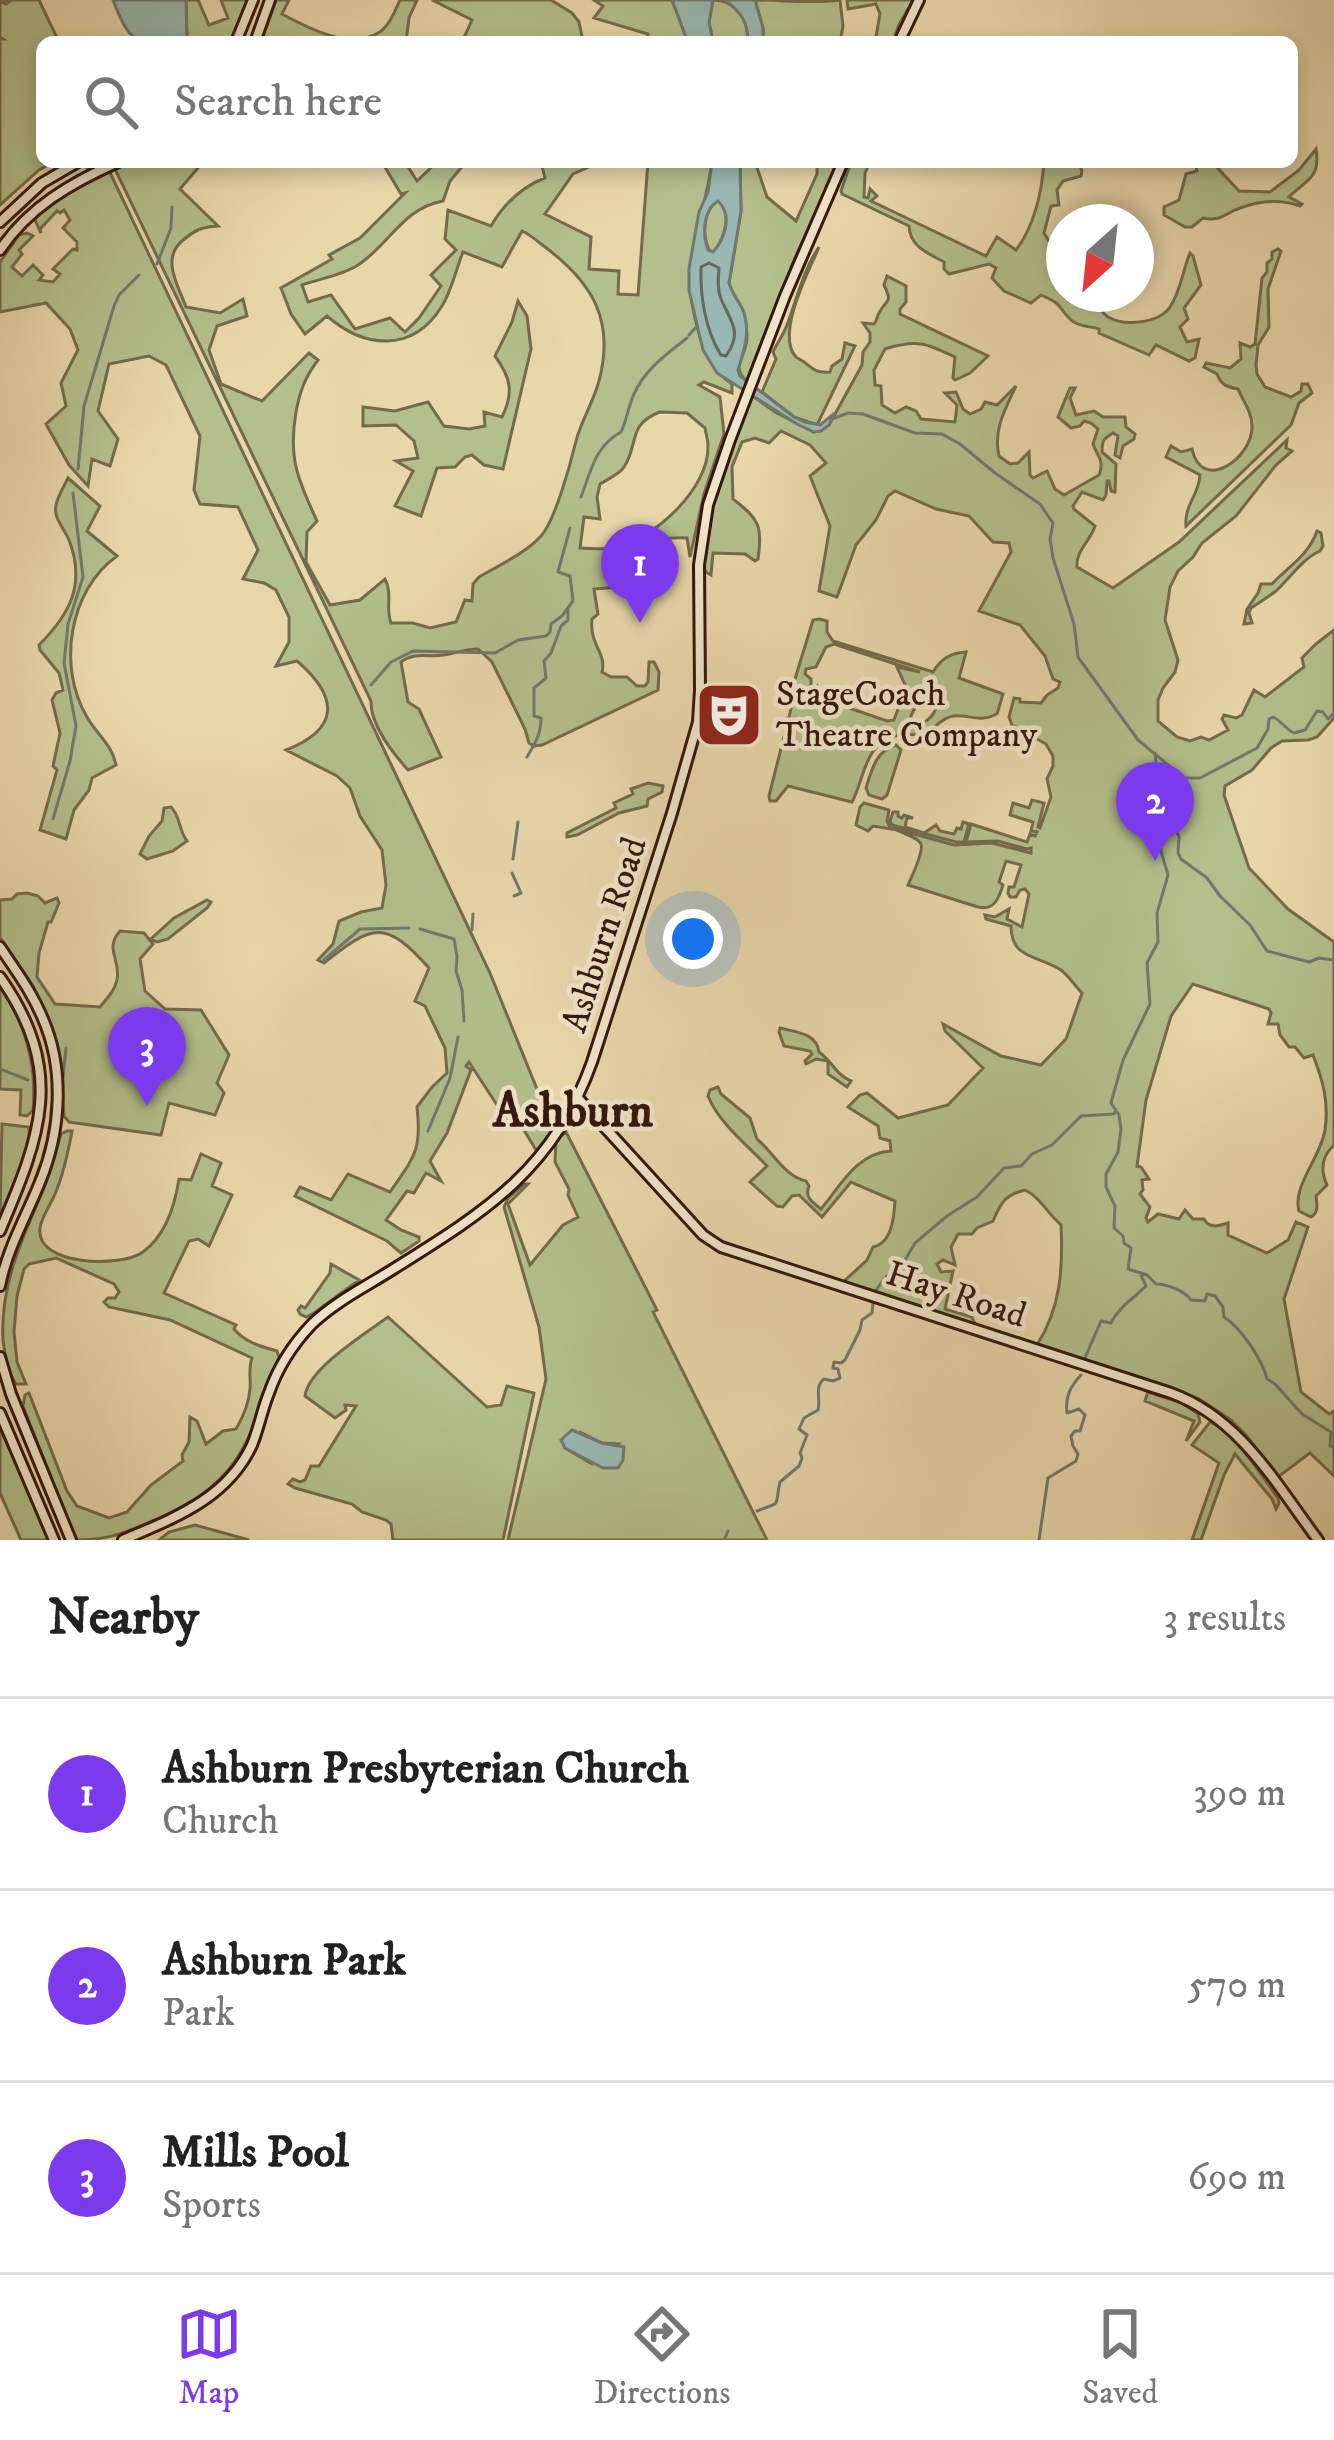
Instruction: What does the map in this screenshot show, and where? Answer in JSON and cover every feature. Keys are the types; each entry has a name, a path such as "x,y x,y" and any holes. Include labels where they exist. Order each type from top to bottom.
{"main road":[{"path":"238,36 253,0"},
{"path":"257,36 270,0"},
{"path":"902,36 919,0"},
{"path":"0,222 42,183 67,168"},
{"path":"0,250 32,212 104,168"},
{"name":"Ashburn Road","path":"123,1540 196,1507 225,1483 251,1446 275,1378 300,1337 333,1306 452,1232 518,1182 577,1097 694,737 700,702 698,580 713,489 802,253 840,168"},
{"path":"0,947 46,1025 58,1088 52,1148 0,1286"},
{"path":"0,977 30,1033 41,1100 34,1148 0,1231"},
{"name":"Hay Road","path":"577,1097 703,1235 721,1247 1171,1393 1209,1411 1240,1437 1318,1540"},
{"path":"0,1357 71,1540"},
{"path":"0,1399 11,1394"},
{"path":"0,1413 53,1540"}],"green space":[{"path":"2,0 39,0 56,36 36,36 36,168 42,168 0,205 0,1 9,2"},
{"path":"186,0 198,0 209,25 228,18 221,0 247,0 233,36 187,36"},
{"path":"276,0 289,0 282,14 333,36 263,36"},
{"path":"400,0 417,0 407,36 371,36 382,30"},
{"path":"432,0 551,0 572,13 582,36 465,36 472,20"},
{"path":"594,0 672,0 686,36 648,36 594,18 603,6"},
{"path":"713,0 729,3 739,12 747,36 712,36"},
{"path":"755,0 840,0 841,36 763,36"},
{"path":"847,0 913,0 896,36 876,36 880,14 876,4 848,9"},
{"path":"1316,149 1314,172 1289,197 1300,206 1255,204 1219,218 1203,218 1192,227 1164,215 1164,207 1179,200 1186,174 1196,168 1218,168 1239,191 1270,192 1299,170"},
{"path":"87,168 108,168 490,973 557,1127 539,1155 519,1122 508,1122 469,1062 466,1066 471,1070 447,1133 430,1161 441,1181 426,1173 414,1193 407,1191 386,1220 419,1237 401,1253 387,1241 295,1196 300,1187 331,1200 348,1174 390,1192 414,1153 417,1107 447,1073 445,1048 425,1006 415,1001 429,968 414,952 401,941 378,933 355,940 324,963 318,960 333,944 339,921 382,908 386,885 382,850 360,816 350,788 337,776 286,750 304,742 324,722 328,711 321,687 297,661 276,666 289,642 289,617 276,590 243,579 258,550 238,507 200,504 194,490 200,436 166,365 149,356 109,364 98,411 118,439 110,466 92,459 88,486 69,465 46,424 66,406 61,383 78,350 70,329 46,303 0,312 0,262 19,235 33,236 19,250 22,254 12,267 22,276 33,265 43,275 39,280 53,282 60,274 53,269 77,250 77,242 63,228 70,220 64,210 57,211 41,233 35,220 47,203 91,178"},
{"path":"114,168 198,168 180,189 218,226 198,230 182,241 172,264 186,307 220,313 243,299 247,316 217,326 209,350 221,384 262,401 309,353 318,360 301,391 293,443 296,468 317,521 307,532 306,562 330,605 360,600 385,579 391,623 430,628 456,622 465,600 472,601 473,584 479,577 528,548 546,528 599,381 604,340 596,305 562,261 522,231 502,267 463,252 442,306 417,332 403,339 372,340 327,316 305,334 281,288 360,238 405,193 401,194 386,168 409,168 417,181 431,168 461,168 443,201 417,211 369,257 338,274 302,285 308,302 331,295 355,329 390,318 405,332 441,286 431,275 456,250 445,239 448,210 491,226 514,197 545,178 542,168 586,168 573,174 545,214 591,237 589,269 619,271 618,294 638,295 648,168 711,168 691,264 692,306 703,346 714,367 732,384 732,393 704,382 699,385 720,397 724,434 690,557 687,538 656,541 639,551 655,551 653,596 632,596 631,586 594,589 598,614 592,628 602,672 645,686 649,662 654,662 658,690 534,746 492,662 478,649 412,657 401,662 408,702 419,709 441,757 408,770 378,729 371,701","holes":["660,412 687,413 705,428 706,462 678,508 633,542 609,549 580,548 584,517 600,519 600,484 624,467 643,423"]},
{"path":"740,168 757,168 767,197 796,221 817,168 836,168 794,260 748,382 739,367 747,330 729,283 741,211"},
{"path":"849,168 867,168 864,197 868,198 870,189 877,196 871,201 986,256 997,237 1016,250 1022,241 1036,209 1043,168 1082,171 1081,176 1063,181 1057,190 1059,204 1046,204 1046,298 1041,295 1031,303 1004,291 992,278 996,268 989,264 949,274 944,262 916,244 909,226 842,194"},
{"path":"718,200 726,225 712,252 705,223"},
{"path":"819,247 791,318 791,347 797,358 816,370 830,372 842,359 845,343 855,346 817,425 794,417 762,392 776,359 773,352"},
{"path":"1278,249 1268,289 1269,327 1258,345 1257,374 1265,387 1291,397 1301,391 1302,384 1308,384 1312,393 1299,403 1291,425 1186,526 1200,475 1166,457 1171,446 1181,452 1192,449 1197,462 1216,470 1236,459 1250,438 1251,416 1238,389 1225,385 1204,367 1206,363 1230,368 1241,359 1240,343 1255,344 1262,278 1272,252"},
{"path":"1190,253 1193,256 1201,285 1184,308 1188,319 1180,327 1187,342 1199,339 1195,358 1189,361 1156,345 1149,355 1064,312 1103,312 1115,320 1150,320 1170,307"},
{"path":"887,276 906,286 900,314 988,356 955,380 955,357 945,352 914,343 885,349 874,370 875,385 881,386 882,405 895,413 906,407 921,419 955,422 957,405 945,393 956,392 970,414 985,402 997,405 1016,386 999,428 999,456 1010,464 1018,463 1029,452 1030,475 1033,478 1047,471 1055,489 1064,495 1099,475 1101,466 1093,444 1098,429 1084,421 1071,428 1058,417 1070,388 1075,388 1070,398 1076,415 1094,411 1103,417 1125,417 1126,427 1135,434 1123,446 1120,458 1115,455 1118,436 1113,433 1102,445 1102,452 1116,464 1115,492 1107,481 1103,500 1082,492 1073,506 1095,526 1077,567 1113,588 1179,542 1287,440 1286,448 1292,451 1236,516 1202,543 1170,587 1165,620 1178,660 1158,700 1158,721 1177,737 1209,740 1228,730 1224,715 1242,715 1254,690 1265,697 1304,667 1302,658 1334,630 1334,718 1317,737 1282,741 1271,748 1252,770 1225,786 1224,795 1249,868 1288,909 1334,942 1334,1145 1323,1164 1327,1185 1316,1196 1314,1215 1299,1211 1300,1192 1326,1120 1313,1055 1304,1058 1289,1047 1278,1024 1268,1024 1269,1009 1193,984 1171,1016 1146,1100 1137,1166 1149,1179 1142,1180 1140,1194 1150,1207 1148,1222 1158,1214 1179,1219 1185,1210 1193,1219 1211,1225 1228,1223 1228,1235 1267,1253 1288,1240 1296,1222 1308,1227 1284,1299 1301,1392 1329,1414 1334,1411 1334,1476 1310,1453 1278,1477 1231,1420 1198,1398 1037,1345 1059,1287 1061,1225 1025,1190 1005,1200 993,1221 972,1234 958,1234 951,1247 955,1265 943,1260 937,1264 941,1272 953,1271 945,1309 972,1317 974,1322 841,1284 888,1235 895,1201 851,1182 822,1217 799,1195 777,1206 750,1182 767,1166 726,1124 708,1096 718,1087 750,1118 757,1139 785,1169 806,1181 808,1197 821,1209 859,1164 891,1151 890,1141 880,1138 878,1126 848,1107 860,1095 867,1093 898,1118 948,1105 983,1068 943,1024 1001,1056 1041,1065 1066,1039 1082,993 1061,970 1020,950 1011,926 986,919 985,915 995,917 1009,909 1007,919 1022,927 1029,894 1025,889 1016,897 1008,893 1021,865 1006,861 998,899 988,907 978,907 908,885 921,844 892,828 954,845 992,843 1031,853 1031,848 998,841 966,842 971,824 1027,842 1037,832 1031,831 1033,822 1010,815 1013,803 1029,808 1032,800 1044,803 1040,828 1051,797 1047,779 1053,756 1046,744 1012,725 1009,717 1014,698 1041,703 1060,682 1053,679 1045,656 1020,625 979,611 1011,552 1009,543 993,542 969,516 936,509 895,491 856,545 837,597 819,591 830,526 810,476 826,463 810,445 781,431 769,443 755,438 742,442 732,467 733,499 754,518 759,531 758,559 713,553 711,575 703,565 713,501 750,394 814,432 829,425 870,342 863,323 874,324 888,300"},
{"path":"518,301 527,316 531,349 503,469 484,465 472,455 465,457 455,467 437,468 421,516 395,506 413,471 396,461 418,458 414,441 396,425 363,426 363,407 395,411 428,402 444,426 469,429 485,426 484,412 502,417 509,386 495,356"},
{"path":"68,478 100,506 87,531 117,556 88,588 73,630 71,653 78,697 116,765 92,778 74,810 66,839 40,830 57,770 53,766 60,733 52,700 63,690 59,673 39,645 67,610 75,584 74,556 55,510"},
{"path":"1317,531 1323,546 1320,551 1251,608 1252,623 1244,624 1261,584 1272,584 1298,560"},
{"path":"813,620 827,621 833,641 933,672 946,658 966,652 959,678 1003,694 997,714 947,718 927,735 887,739 867,762 852,802 788,786 776,801 770,801 791,692","holes":["834,644 920,672 897,667 906,687 894,720 820,698 817,686 811,690 806,669 816,667 826,647","924,688 941,695 928,720 912,726 911,716"]},
{"path":"896,745 901,750 887,795 882,799 869,795 866,788 876,762"},
{"path":"648,783 663,786 647,806 567,837 616,808 614,803 633,794 631,789"},
{"path":"864,803 889,810 891,829 873,826 868,831 856,825"},
{"path":"171,807 187,841 147,859 140,854 162,821 164,808"},
{"path":"893,812 913,818 907,818 905,827 924,833 936,825 954,834 963,822 969,824 964,842 956,842 892,825"},
{"path":"27,893 45,903 57,898 59,903 48,922 37,977 55,1004 100,1007 117,980 115,937 120,931 144,933 153,944 140,959 145,991 165,1009 201,1010 229,1055 217,1083 224,1093 215,1115 169,1103 161,1135 69,1122 64,1116 54,1035 33,986 0,937 0,900"},
{"path":"211,902 207,908 168,939 151,939 174,918"},
{"path":"0,986 16,1015 31,1061 33,1110 27,1116 20,1115 21,1090 0,1089"},
{"path":"780,1028 814,1041 819,1052 851,1081 847,1087 828,1074 828,1061 816,1059 806,1064 810,1051 784,1046"},
{"path":"2,1124 29,1127 29,1138 0,1215"},
{"path":"72,1131 63,1171 40,1228 42,1241 65,1257 81,1260 132,1257 158,1237 179,1179 191,1180 201,1154 221,1163 212,1186 232,1195 209,1246 198,1239 189,1241 164,1293 236,1325 234,1329 243,1337 277,1351 279,1357 250,1435 208,1490 155,1520 87,1540 75,1540 23,1406 25,1395 29,1393 77,1506 109,1518 127,1512 151,1485 183,1461 190,1417 197,1421 206,1444 223,1431 236,1429 248,1399 252,1358 170,1320 109,1307 104,1302 119,1292 114,1284 56,1258 24,1269 14,1332 17,1362 26,1384 16,1384 3,1340 5,1299 14,1261 61,1134"},
{"path":"566,1132 767,1540 508,1540 546,1379 539,1327 504,1207 508,1198 528,1184 508,1204 530,1265 563,1225 578,1217 555,1162 556,1140","holes":["580,1432 602,1443 618,1444 592,1464 565,1448"]},
{"path":"331,1264 359,1280 314,1313 300,1314 298,1310 305,1308 330,1273"},
{"path":"388,1317 487,1407 501,1405 507,1386 534,1393 503,1540 393,1540 386,1520 288,1484 293,1479 305,1480 311,1466 319,1466 356,1406 345,1405 346,1410 335,1418 305,1396 309,1386 339,1352"},
{"path":"1148,1392 1182,1403 1198,1414 1200,1422 1186,1441 1194,1421 1145,1401"},
{"path":"1210,1422 1238,1444 1279,1503 1276,1509 1235,1454 1201,1540 1192,1540 1219,1463 1192,1445"},
{"path":"0,1428 51,1540 21,1540 0,1493"},
{"path":"195,1525 249,1540 159,1540"}],"water":[{"path":"113,0 186,0 187,36 133,36"},
{"path":"672,0 713,0 712,36 686,36"},
{"path":"725,0 755,0 763,36 748,36 735,9"},
{"path":"711,168 740,168 741,211 729,283 746,326 738,370 805,422 820,425 835,413 821,431 797,424 717,373 703,350 689,290 699,212","holes":["718,201 726,227 713,252 706,244 705,223"]},
{"path":"572,1430 624,1447 618,1468 603,1468 565,1448 561,1440"}],"waterway":[{"path":"157,264 171,228 172,207"},
{"path":"78,469 84,406 114,306 139,275"},
{"path":"689,335 697,326"},
{"path":"581,497 600,452 621,432 644,377 687,338"},
{"path":"832,419 863,414 915,433 942,434 1040,504 1053,523 1053,558 1074,624 1078,657 1138,740 1184,778 1200,778 1257,748 1273,717 1294,733 1305,730 1317,711 1328,719 1334,713"},
{"path":"53,819 76,726 64,663 68,624 83,577 73,493"},
{"path":"371,685 391,662 413,651 495,653 518,640 546,636 573,601 570,576 558,572 570,528"},
{"path":"527,757 541,724 541,718 534,716 534,688 546,678 544,661 568,620 568,610"},
{"path":"1155,753 1160,799 1179,836 1181,859 1207,878 1267,951 1309,962 1334,960"},
{"path":"1160,799 1156,834 1168,875 1157,913 1158,942 1147,963 1150,1004 1123,1060 1111,1103 1121,1129 1118,1152 1106,1174 1115,1206 1114,1228 1131,1248 1128,1269 1191,1300 1215,1296 1224,1317 1256,1353 1267,1379 1302,1414 1331,1432 1330,1446 1334,1447"},
{"path":"513,859 518,822"},
{"path":"512,873 521,893 514,896"},
{"path":"472,930 473,914"},
{"path":"324,960 360,929 409,928"},
{"path":"420,929 454,939 464,1021"},
{"path":"428,1131 450,1078 458,1037"},
{"path":"63,1078 66,1048"},
{"path":"0,1069 28,1080"},
{"path":"875,1292 915,1243 977,1197 1004,1168 1021,1166 1032,1154 1052,1145 1081,1116 1116,1111"},
{"path":"1084,1360 1101,1321 1111,1323 1146,1286 1140,1273"},
{"path":"757,1511 776,1502 780,1482 799,1466 807,1435 799,1429 804,1418 818,1410 821,1382 840,1378 834,1362 845,1360 873,1303"},
{"path":"1039,1540 1048,1478 1076,1461 1078,1454 1071,1436 1080,1431 1085,1415 1079,1409 1067,1413 1067,1407 1069,1392 1081,1375"},
{"path":"724,1540 728,1531"}],"place":[{"name":"Ashburn Presbyterian Church","path":"640,623"},
{"name":"StageCoach Theatre Company","path":"729,715"},
{"name":"Ashburn Park","path":"1155,861"},
{"name":"Mills Pool","path":"147,1106"}],"district":[{"name":"Ashburn","path":"573,1112"}]}
